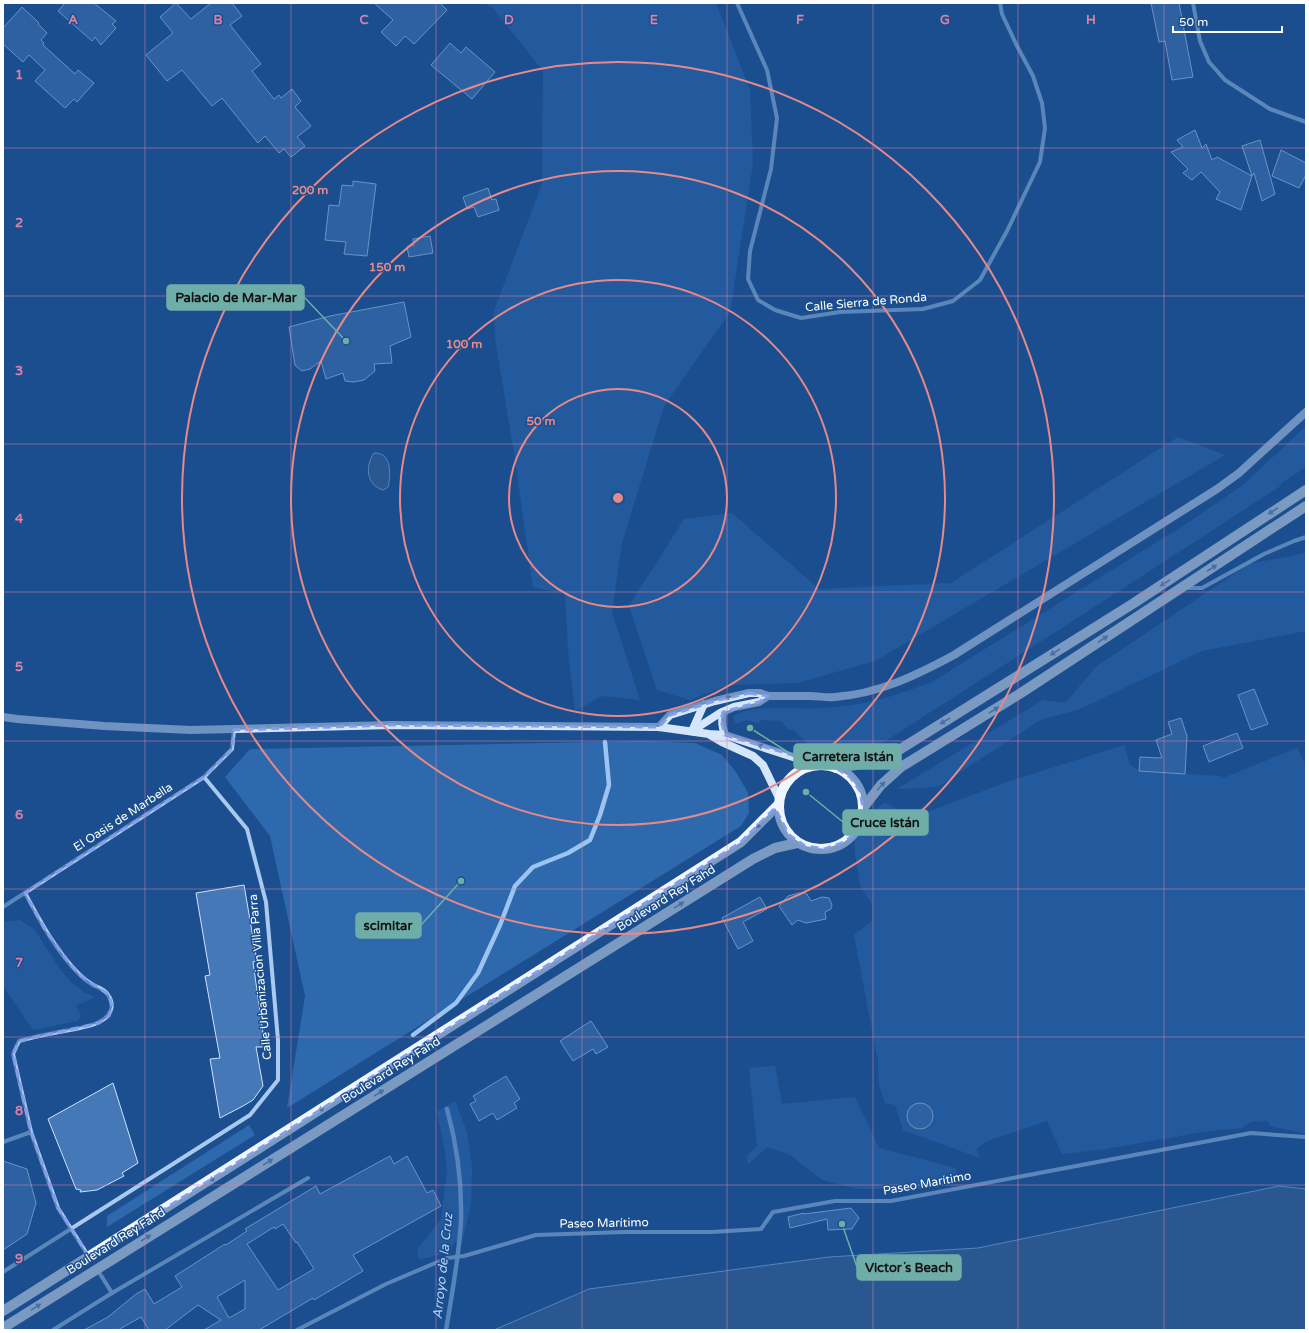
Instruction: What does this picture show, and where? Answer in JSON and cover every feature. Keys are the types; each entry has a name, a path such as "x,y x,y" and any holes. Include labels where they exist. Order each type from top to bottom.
{"main road":[{"path":"659,727 670,715 732,696 749,693 760,693 768,696 833,697 852,695 902,681 928,669 954,655 1217,489 1239,473 1306,412"},
{"path":"778,802 787,782 800,770 809,767 867,764 884,758 899,750 1134,603 1306,490"},
{"path":"863,808 881,785 901,767 1021,693 1306,506"},
{"path":"692,731 723,712 734,707 759,702 768,696"},
{"path":"692,731 704,704"},
{"path":"723,712 721,720 725,735"},
{"path":"3,717 104,726 191,730 392,725 659,727 725,735 796,758 832,767 850,777 856,784 862,799 863,808 862,818 852,836 835,847 825,849 815,849 797,843 783,827 780,819 778,802 762,764 753,756 722,742 709,734"},
{"name":"Boulevard Rey Fahd","path":"3,1311 741,842 778,802"},
{"name":"Boulevard Rey Fahd","path":"3,1328 752,859 774,848 797,843"}],"street":[{"name":"Calle Sierra de Ronda","path":"738,3 767,70 777,118 771,169 750,252 748,279 758,300 776,310 801,318 840,312 923,309 953,301 980,280 1007,231 1040,162 1045,128 1042,103 1033,76 1002,14 1000,3"},
{"path":"1193,3 1200,41 1209,62 1225,80 1270,110 1306,122"},
{"path":"1180,588 1202,588 1264,554 1306,537"},
{"name":"El Oasis de Marbella","path":"3,907 204,776 232,749 234,730"},
{"name":"Calle Urbanizacion Villa Parra","path":"3,1272 250,1115 278,1080 278,1040 266,902 247,829 204,776"},
{"path":"25,893 44,928 70,964 80,975 94,986 103,990 109,996 112,1007 109,1016 99,1023 31,1037 19,1041 12,1054 32,1132 58,1208 89,1257"},
{"path":"3,1142 32,1132"},
{"name":"Paseo Marítimo","path":"297,1330 386,1284 447,1258 464,1256 536,1235 624,1232 711,1232 761,1229 773,1212 834,1201 891,1201 1251,1133 1306,1137"},
{"path":"53,1330 112,1293 308,1178"},
{"path":"97,1269 112,1293"}],"highlighted area":[{"path":"749,693 768,696 759,702 723,712 721,720 725,735 836,768 850,777 860,791 863,808 852,836 844,842 825,849 805,846 789,835 775,808 741,842 89,1257 58,1208 31,1132 13,1054 19,1041 99,1023 109,1016 112,1007 109,995 80,975 70,964 44,928 25,893 204,777 232,749 234,730 392,725 659,727 670,715 715,701"}],"shaded area":[{"path":"484,3 716,3 750,90 753,163 730,312 664,406 622,543 612,612 640,700 602,696 575,711 568,650 565,594 533,587 515,459 495,338 494,311 542,184 543,71 493,8"},
{"path":"1306,426 1306,467 1283,482 1279,487 876,747 866,750 848,749 843,751 820,746 814,748 809,746 794,730 789,730 781,721 761,720 758,723 747,720 735,724 733,716 743,712 765,708 821,708 849,706 886,698 932,682 1186,524 1243,485"},
{"path":"1178,437 1225,455 875,661 797,683 729,685 690,700 657,690 629,606 684,519 732,513 819,589 951,583"},
{"path":"374,453 384,456 389,465 390,476 388,487 383,490 377,488 370,480 368,469"},
{"path":"1306,553 1306,631 1202,651 1080,709 1040,720 939,786 897,789 1043,700 1065,703 1097,666 1249,564"},
{"path":"644,741 695,743 722,755 736,772 748,793 749,813 741,826 287,1108 305,996 270,836 225,777 250,749"},
{"path":"1124,745 1130,764 1139,771 1220,776 1223,778 1297,748 1306,765 1306,1134 1271,1126 1267,1121 1251,1122 1242,1128 1202,1132 1106,1149 1062,1154 1047,1121 987,1141 976,1149 980,1158 903,1130 895,1105 885,1103 879,1085 878,1061 854,935 872,921 872,904 860,885 855,853 854,824 885,803 903,812 917,813 933,810 1004,783"},
{"path":"20,920 34,929 60,969 72,983 85,993 95,997 76,1006 81,1015 78,1021 33,1030 3,986 3,922"},
{"path":"775,1066 782,1104 855,1097 879,1148 956,1168 957,1180 951,1184 921,1189 859,1189 822,1180 789,1154 767,1147 748,1164 747,1156 757,1146 749,1068"},
{"path":"455,1101 467,1132 472,1167 471,1203 462,1243 455,1242 449,1252 419,1260 417,1250 441,1219 447,1170 445,1150 437,1112"},
{"path":"249,1125 255,1135 107,1227 107,1216"},
{"path":"1279,1186 1306,1189 1306,1330 494,1330 589,1289 829,1257 978,1248"}],"building":[{"path":"65,3 94,3 116,21 112,24 116,28 101,45 95,37 92,41 58,11"},
{"path":"176,3 191,19 211,3 232,3 242,16 230,25 261,64 252,71 274,99 279,95 281,98 292,89 301,101 295,107 311,126 297,137 305,146 291,157 284,149 279,153 265,136 258,143 222,98 212,106 182,70 167,81 146,55 173,33 160,17"},
{"path":"374,3 440,3 447,10 414,44 405,36 396,46 381,32 393,20"},
{"path":"1151,3 1179,3 1193,77 1172,80 1165,41 1159,42"},
{"path":"22,7 47,33 41,40 44,43 43,45 75,74 78,70 94,83 77,102 74,99 65,108 35,81 45,70 29,55 23,62 3,44 3,28"},
{"path":"450,43 461,53 466,47 495,72 472,99 431,65"},
{"path":"1195,130 1202,148 1206,144 1212,160 1217,157 1252,176 1241,210 1216,199 1220,192 1201,172 1192,180 1183,173 1188,169 1171,152 1183,147 1177,140"},
{"path":"1260,140 1275,194 1262,201 1254,173 1252,176 1242,146"},
{"path":"1281,150 1306,163 1306,175 1299,188 1272,176"},
{"path":"353,181 376,184 367,256 344,254 346,242 325,240 329,205 339,206 342,185 353,186"},
{"path":"488,188 492,200 496,199 499,210 478,217 474,207 467,209 463,197"},
{"path":"430,236 433,253 409,257 407,247 414,245 413,239"},
{"path":"404,302 411,337 390,346 392,363 374,364 375,371 364,380 354,382 345,381 343,373 326,379 321,361 310,369 302,371 295,365 289,327 330,316"},
{"path":"1254,689 1268,724 1251,730 1238,695"},
{"path":"1181,718 1187,736 1185,774 1139,771 1140,757 1162,758 1156,740 1172,734 1168,722"},
{"path":"1237,733 1243,748 1209,762 1203,746"},
{"path":"244,885 257,961 253,962 265,1047 256,1047 263,1086 253,1100 220,1118 210,1059 220,1058 205,976 210,975 196,893"},
{"path":"806,893 811,901 822,897 829,898 832,905 831,909 825,912 826,919 806,923 798,920 792,925 779,906 788,896"},
{"path":"760,897 767,909 743,922 753,941 738,949 722,918"},
{"path":"591,1021 608,1047 596,1054 593,1049 573,1061 560,1041"},
{"path":"506,1076 520,1099 514,1103 517,1108 497,1120 493,1113 479,1121 470,1104 476,1101 473,1096"},
{"path":"113,1083 138,1163 122,1173 124,1176 97,1190 80,1192 81,1190 76,1189 48,1119"},
{"path":"920,1103 929,1107 933,1116 929,1125 920,1129 911,1125 907,1116 911,1107"},
{"path":"390,1156 394,1164 407,1156 427,1193 433,1190 441,1206 353,1255 363,1271 259,1330 204,1330 221,1320 198,1305 165,1330 149,1330 141,1317 118,1330 84,1330 108,1317 136,1294 145,1289 154,1304 182,1287 175,1276 247,1231 245,1229 316,1186 320,1194","holes":["283,1224 296,1243 297,1242 314,1269 278,1290 247,1244 274,1227 275,1229","245,1280 245,1309 229,1318 217,1297"]},
{"path":"3,1161 27,1169 36,1203 27,1234 3,1250"},
{"path":"851,1208 859,1218 852,1229 828,1230 827,1219 790,1228 788,1217 804,1213"}],"waterway":[{"name":"Arroyo de la Cruz","path":"413,1035 456,1003 478,973 500,925 515,886 533,867 568,853 590,840 600,815 609,785 605,742"},
{"name":"Arroyo de la Cruz","path":"446,1330 459,1248 461,1221 461,1193 458,1164 454,1136 447,1109"}],"place":[{"name":"Palacio de Mar-Mar","path":"346,341"},
{"name":"Carretera Istán","path":"750,728"},
{"name":"Cruce Istán","path":"806,792"},
{"name":"scimitar","path":"461,881"},
{"name":"Victor´s Beach","path":"842,1224"}]}
